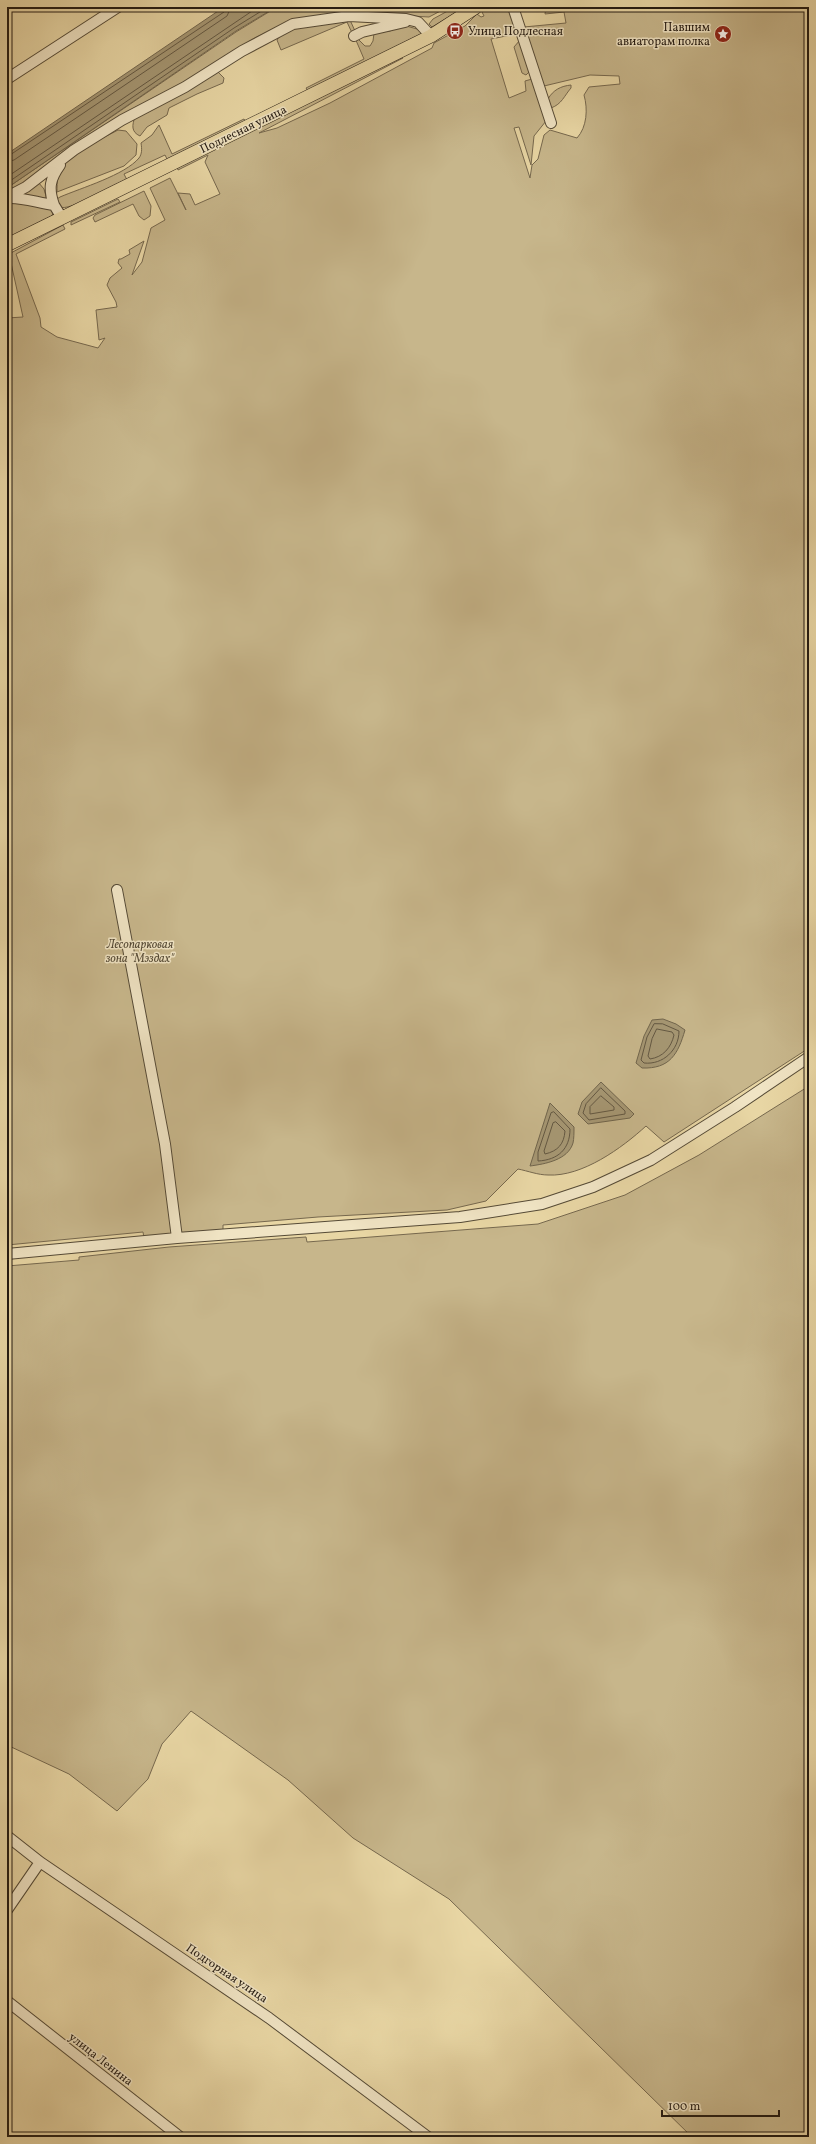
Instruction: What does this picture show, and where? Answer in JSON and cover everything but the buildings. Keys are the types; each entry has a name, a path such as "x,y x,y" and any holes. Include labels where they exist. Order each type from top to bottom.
{"main road":[{"name":"Подлесная улица","path":"7,245 431,36 476,7"}],"street":[{"path":"7,79 118,7"},
{"path":"513,7 551,123"},
{"path":"7,197 26,188 74,150 122,120 185,87 280,30 293,24 349,16 412,21 418,22 431,36"},
{"path":"349,16 370,30"},
{"path":"354,36 370,30 412,21"},
{"path":"62,218 54,205 50,185 52,178 63,160"},
{"path":"7,197 17,197 32,202 54,205"},
{"path":"118,890 165,1144 177,1238"},
{"path":"7,1254 177,1238 460,1217 542,1204 593,1187 651,1160 735,1107 809,1057"},
{"name":"Подгорная улица","path":"7,1836 40,1862 269,2018 428,2137"},
{"path":"7,1910 40,1862"},
{"name":"улица Ленина","path":"7,2000 180,2137"}],"green space":[{"path":"277,7 448,7 429,17 410,16 286,23 253,39 11,193 52,210 53,213 52,216 7,239 7,188 236,32"},
{"path":"455,7 465,7 432,27 429,24 433,19"},
{"name":"Лесопарковая зона \"Мэздах\"","path":"485,7 509,7 515,30 511,35 491,39 509,98 526,91 525,81 532,79 546,121 534,136 531,165 519,127 514,128 530,178 532,165 538,159 544,135 550,130 577,138 580,134 586,118 584,95 589,87 620,84 619,76 590,75 544,86 524,27 566,23 564,12 545,14 546,7 809,7 809,1048 664,1142 646,1126 601,1160 574,1171 548,1175 518,1169 486,1201 447,1210 318,1217 223,1225 223,1232 144,1238 143,1232 7,1245 7,318 23,317 9,254 63,225 65,229 16,254 40,318 41,327 57,337 98,348 105,338 99,340 96,310 117,307 107,285 110,278 122,268 118,263 119,259 130,254 129,250 144,241 132,275 142,262 151,228 165,220 150,188 170,178 186,210 178,193 190,194 195,205 220,194 205,162 208,155 178,170 177,166 397,58 403,58 259,133 277,128 330,103 432,48 434,43 465,26 477,14 481,17 484,16 481,10"},
{"path":"350,20 355,31 353,35 347,22 281,50 277,40 282,34 299,27 310,24"},
{"path":"403,25 417,29 424,34 308,91 306,88 364,59 355,38 357,38 365,46 370,46 373,41 374,33 390,31"},
{"path":"520,40 530,71 526,75 522,73 514,47"},
{"path":"218,72 224,78 223,83 169,108 167,115 147,127 140,136 135,132 133,123 135,117"},
{"path":"571,85 571,88 560,102 551,108 548,99 552,93 561,87"},
{"path":"244,119 246,122 167,159 165,155 124,174 127,180 92,198 72,206 64,208 59,207 57,199 60,197 124,170 132,164 141,155 141,143 152,135 159,125 172,154"},
{"path":"118,130 126,131 137,144 136,155 124,166 57,192 58,177 61,169 67,161 82,149"},
{"path":"38,182 44,189 47,200 25,195 24,193"},
{"path":"144,191 151,206 150,216 144,220 139,216 133,204 95,222 93,218 95,215"},
{"path":"118,199 120,202 71,225 71,222"},
{"path":"809,1086 809,2137 692,2137 449,1899 353,1838 288,1780 191,1711 162,1744 148,1779 117,1811 69,1774 7,1745 7,1266 79,1260 79,1257 169,1247 306,1237 307,1242 538,1224 625,1195 699,1155"}],"water":[{"path":"224,7 276,7 236,31 7,188 7,154"},
{"path":"663,1019 676,1024 685,1030 676,1053 666,1063 660,1066 642,1068 636,1063 644,1036 652,1020"},
{"path":"601,1082 634,1114 630,1118 588,1124 578,1114 582,1102"},
{"path":"550,1103 574,1127 573,1143 570,1149 561,1157 549,1162 530,1166"}],"place":[{"name":"Улица Подлесная","path":"455,31"},
{"name":"Павшим авиаторам полка","path":"723,34"}]}
